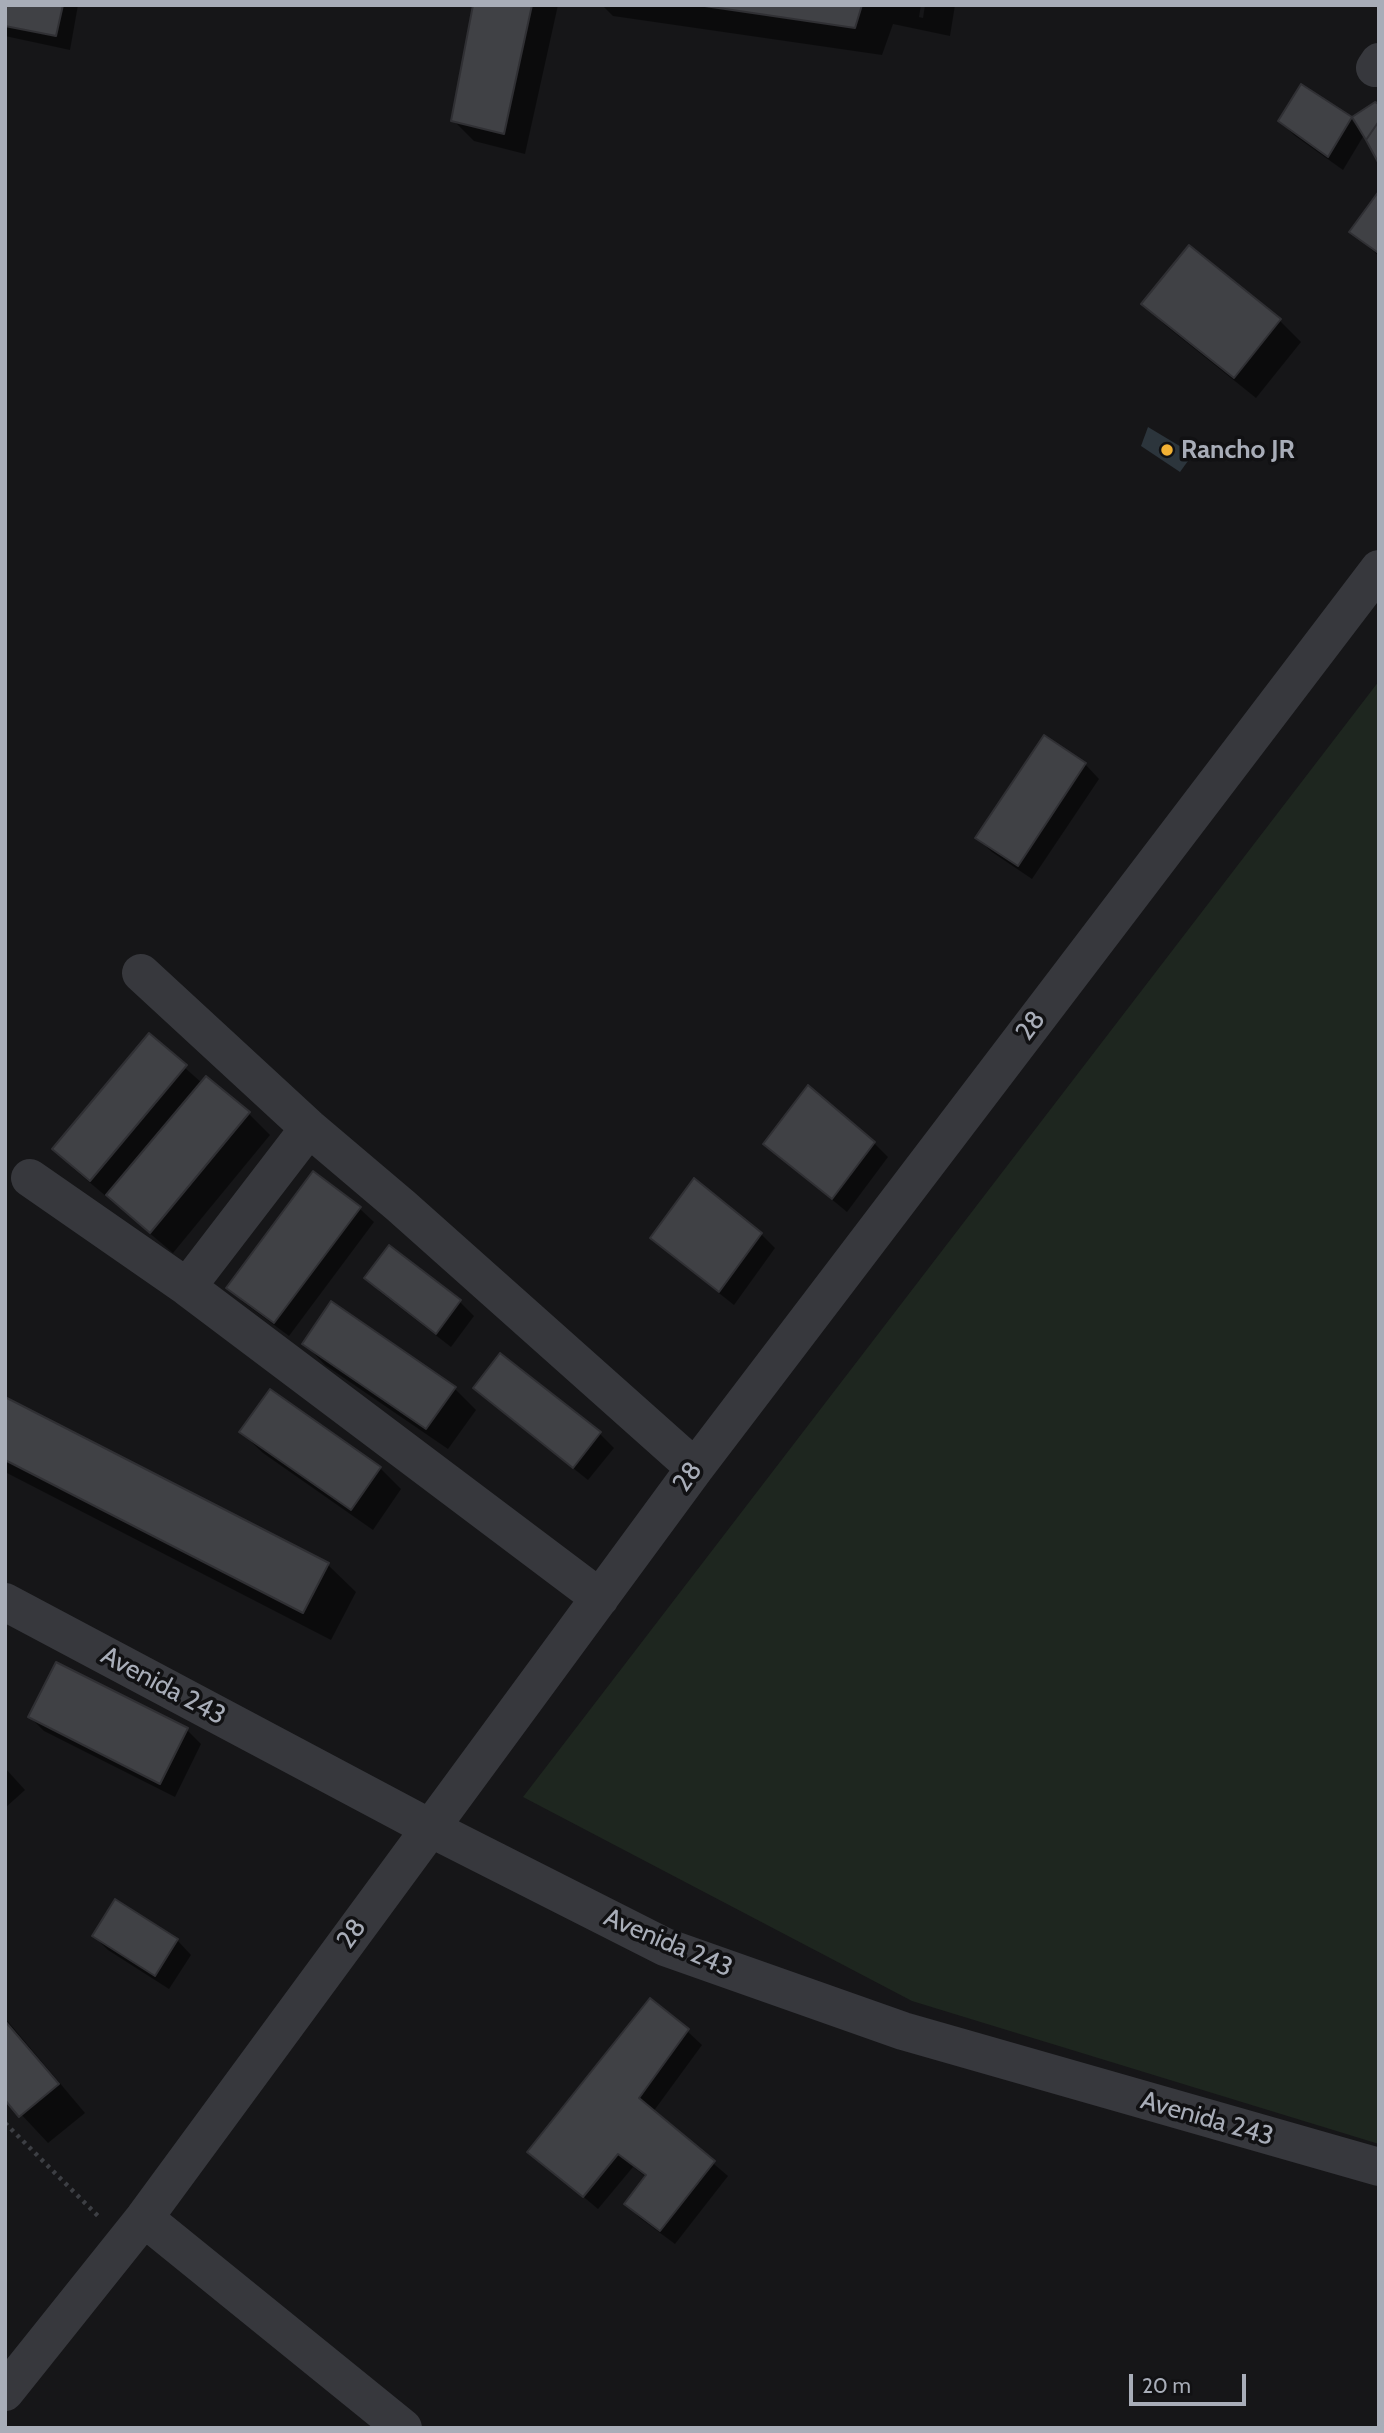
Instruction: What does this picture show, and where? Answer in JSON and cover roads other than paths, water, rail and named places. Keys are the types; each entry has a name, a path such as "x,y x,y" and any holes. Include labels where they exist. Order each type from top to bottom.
{"street":[{"name":"28","path":"5,2392 134,2231 695,1468 1379,569"},
{"path":"141,973 309,1128 412,1215 695,1468"},
{"path":"187,1287 309,1128"},
{"path":"30,1178 187,1287 600,1598"},
{"name":"Avenida 243","path":"13,1617 665,1947 903,2031 1379,2167"},
{"path":"134,2231 403,2428"}],"place":[{"name":"Rancho JR","path":"1167,450"}]}
